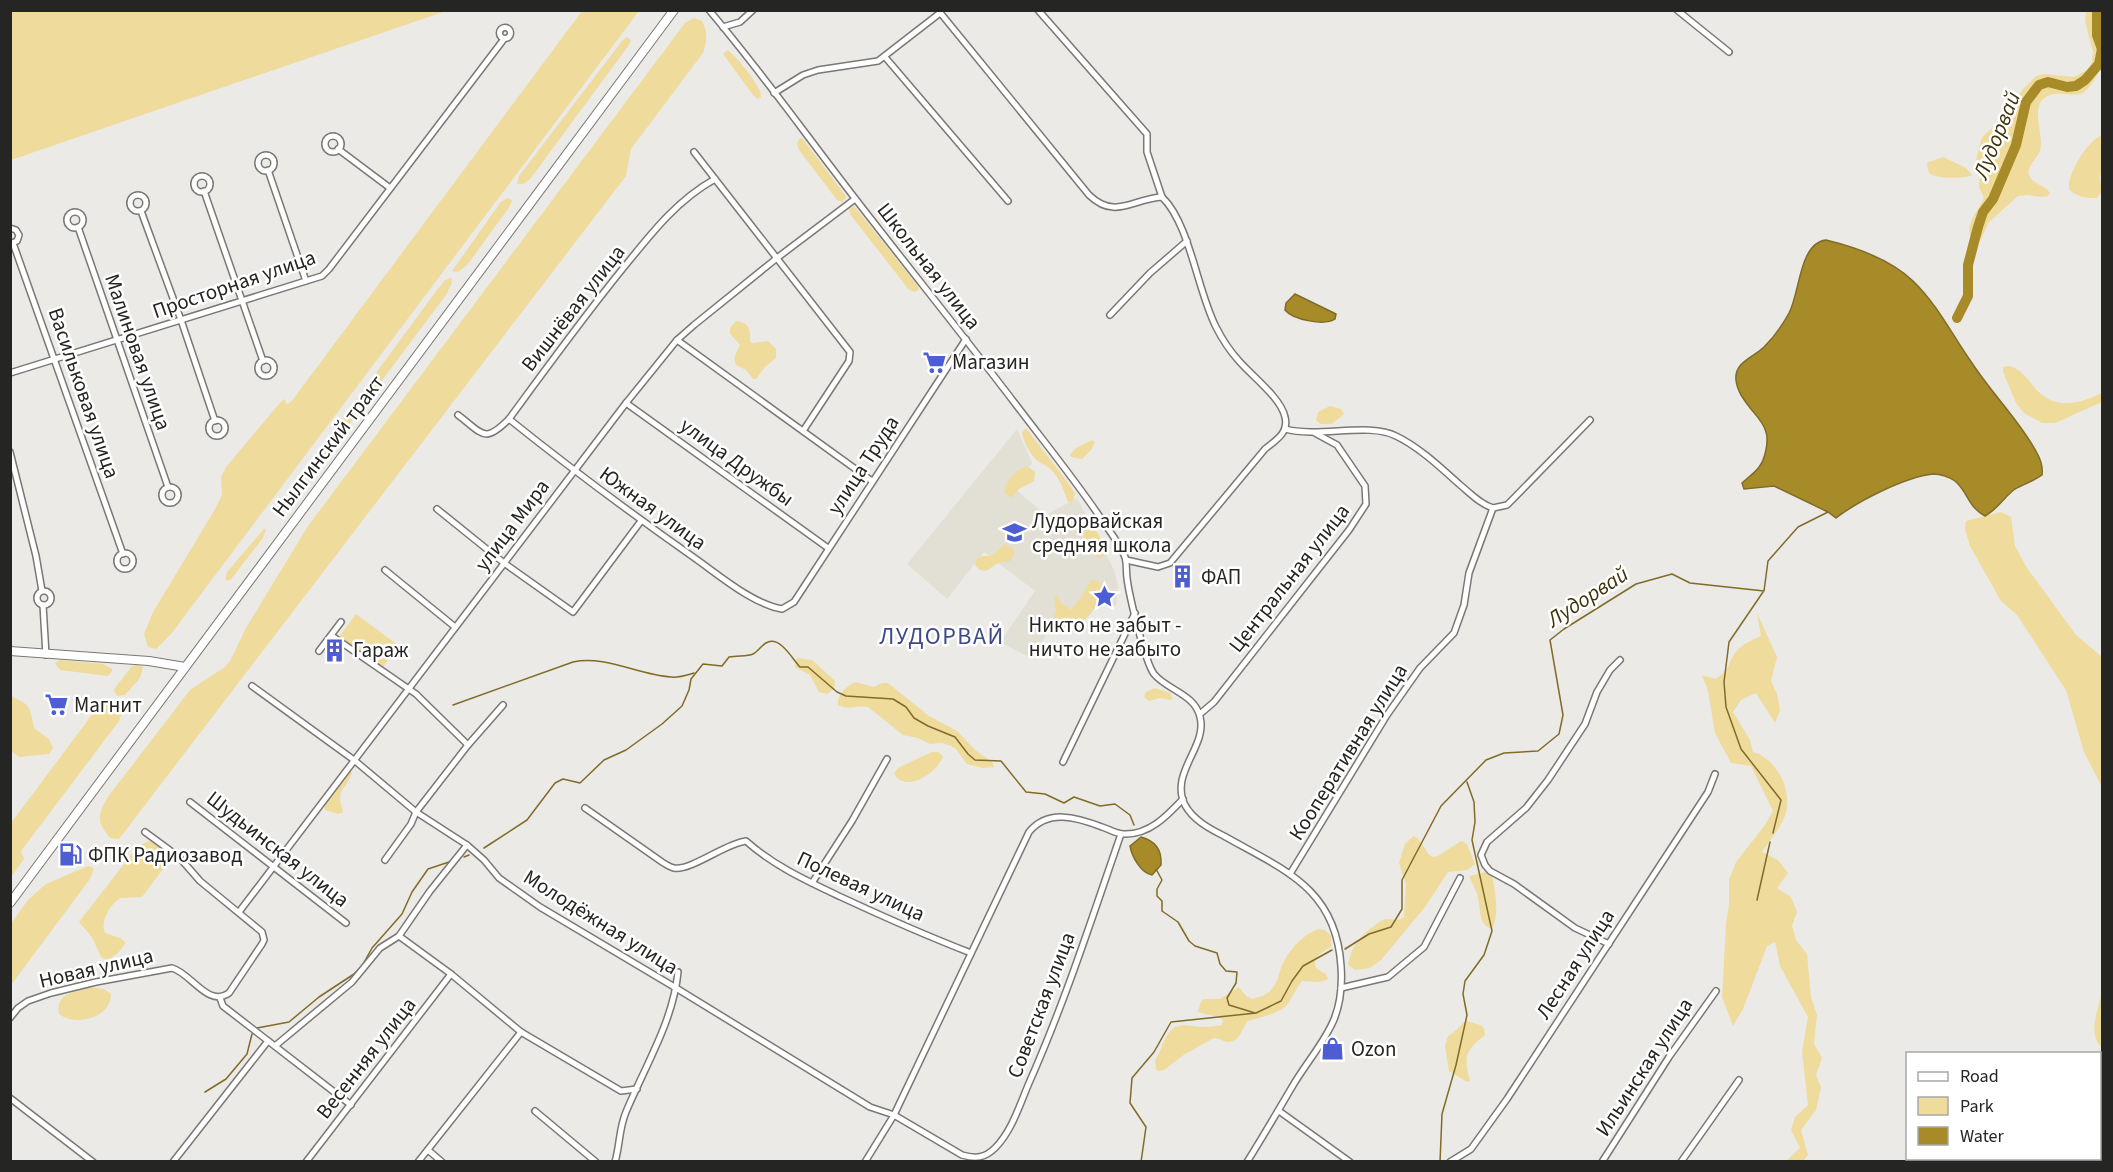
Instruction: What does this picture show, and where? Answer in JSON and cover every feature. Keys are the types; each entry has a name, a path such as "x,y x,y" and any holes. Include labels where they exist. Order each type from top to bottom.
{"main road":[{"name":"Нылгинский тракт","path":"10,903 674,10"},
{"path":"10,651 148,661 185,667"}],"street":[{"name":"Школьная улица","path":"709,10 1088,499 1126,560 1127,580 1135,614"},
{"path":"723,27 740,22 753,10"},
{"path":"1038,10 1147,134 1147,152 1162,197 1169,204 1187,242 1202,296 1216,326 1238,360 1285,414 1285,429 1281,437 1265,449 1170,563 1158,567 1126,560"},
{"path":"1677,10 1729,52"},
{"path":"774,93 803,75 818,70 878,61 939,12 1097,204 1111,208 1126,206 1146,198 1162,197"},
{"name":"Просторная улица","path":"10,373 322,276 504,39"},
{"path":"885,57 1008,201"},
{"path":"338,149 390,188"},
{"path":"694,152 848,349 849,361 803,431"},
{"path":"268,171 306,281"},
{"name":"Вишнёвая улица","path":"458,416 483,434 497,432 583,318 657,227 695,190 715,179"},
{"path":"204,191 244,300 263,361"},
{"name":"улица Мира","path":"239,912 407,688 677,340 777,258 855,200"},
{"path":"141,211 182,320 215,421"},
{"name":"Малиновая улица","path":"78,227 168,487"},
{"name":"Васильковая улица","path":"10,228 16,230 19,235 12,243 123,554"},
{"path":"1110,315 1150,273 1187,242"},
{"name":"улица Труда","path":"786,608 794,602 966,339"},
{"path":"677,340 873,481"},
{"name":"улица Дружбы","path":"626,403 828,548"},
{"name":"Южная улица","path":"509,419 641,521 731,584 764,604 774,608 786,608"},
{"path":"1285,429 1315,433 1367,430 1395,435 1407,442 1481,502 1493,508 1507,505 1514,499 1590,420"},
{"name":"Центральная улица","path":"1200,714 1214,702 1349,530 1366,504 1365,486 1360,477 1337,446 1315,433"},
{"path":"10,452 36,556 42,591 37,598 43,605 46,655"},
{"name":"Кооперативная улица","path":"1290,874 1394,706 1420,668 1454,633 1464,605 1469,573 1493,508"},
{"path":"437,509 504,563 573,612 641,521"},
{"path":"385,570 455,627"},
{"path":"42,591 49,592 51,598 48,604 43,605"},
{"path":"1135,614 1148,662 1153,672 1161,681 1194,704 1200,714 1200,730 1182,781 1183,799 1188,810 1200,821 1290,874 1309,888 1323,906 1338,944 1341,988 1338,1012 1330,1031 1247,1161"},
{"path":"1063,762 1135,614"},
{"path":"319,651 341,622"},
{"path":"332,636 416,694 468,745"},
{"path":"1608,944 1575,928 1514,884 1491,871 1485,866 1481,855 1487,842 1526,808 1548,780 1585,724 1597,692 1610,670 1620,660"},
{"name":"Молодёжная улица","path":"252,686 354,760 416,812 467,845 499,878 540,907 870,1107 894,1114 962,1155"},
{"path":"385,861 411,824 416,812 468,745 504,705"},
{"path":"812,883 852,821 887,759"},
{"name":"Лесная улица","path":"1450,1161 1470,1149 1507,1099 1708,792 1715,774"},
{"path":"865,1161 894,1114 1033,827 1046,819 1063,816 1121,834 1131,834 1155,825 1183,799"},
{"name":"Шудьинская улица","path":"190,802 346,923"},
{"name":"Полевая улица","path":"585,808 674,868 684,868 741,841 746,841 764,857 812,883 894,922 971,953"},
{"path":"145,832 179,857 200,881 262,932 264,940 229,993 220,998"},
{"name":"Советская улица","path":"962,1155 978,1158 987,1154 998,1146 1011,1124 1056,1023 1121,834"},
{"path":"275,1046 352,982 380,948 399,936 430,891 467,845"},
{"path":"1341,988 1388,977 1424,947 1460,878"},
{"path":"399,936 520,1032 621,1091 637,1089"},
{"name":"Новая улица","path":"10,1018 28,1001 51,993 172,968 213,997 220,998 223,1006 351,1105"},
{"path":"615,1161 625,1113 652,1055 676,988 678,972"},
{"name":"Весенняя улица","path":"306,1161 451,975"},
{"name":"Ильинская улица","path":"1602,1161 1662,1067 1716,991"},
{"path":"418,1161 520,1032"},
{"path":"172,1161 268,1041"},
{"path":"1681,1161 1739,1080"},
{"path":"10,1098 93,1161"},
{"path":"535,1111 596,1161"},
{"path":"1279,1111 1350,1161"},
{"path":"428,1150 442,1161"}],"shaded area":[{"name":"Лудорвайская средняя школа","path":"1017,429 1032,463 1014,488 1046,515 1077,498 1114,570 1118,586 1116,606 1096,602 1063,610 1031,658 1000,642 1035,591 984,552 947,599 907,564"}],"green space":[{"path":"11,10 446,10 446,11 11,160"},
{"path":"582,11 639,11 171,634 156,649 148,647 144,634 153,612 214,511 222,495 221,477 226,467 284,399 287,404 291,402"},
{"path":"2086,11 2102,11 2103,45 2097,76 2082,94 2050,95 2039,105 2040,151 2028,172 2033,180 2050,193 2042,197 2018,196 1989,222 1981,239 1976,243 1971,238 1969,227 1984,198 1979,187 1980,175 1976,160 1982,137 2001,120 2023,89 2036,76 2044,74 2074,77 2087,70 2092,62 2093,52 2085,21"},
{"path":"694,18 702,21 705,29 706,40 703,53 631,149 626,176 119,839 110,838 100,819 101,810 107,798 190,690 225,667 230,661 246,628 308,526 685,23"},
{"path":"627,37 631,40 629,45 530,179 523,184 517,184 519,176"},
{"path":"728,50 753,79 760,92 761,97 758,99 723,54"},
{"path":"2102,135 2100,177 2102,192 2096,198 2078,195 2069,189 2071,175 2085,150"},
{"path":"802,138 845,195 842,202 837,200 799,150 797,144"},
{"path":"1943,157 1966,168 1972,175 1951,178 1929,173 1927,164"},
{"path":"507,198 512,200 510,206 468,264 458,272 452,271 500,203"},
{"path":"854,206 918,286 919,289 915,292 909,290 850,214 849,209"},
{"path":"451,278 452,283 446,295 317,467 308,474 305,473 434,294 445,280"},
{"path":"736,321 748,327 752,343 768,341 776,349 776,358 756,379 736,365 734,358 740,345 730,334 730,328"},
{"path":"2010,366 2020,372 2042,395 2050,400 2075,402 2102,393 2102,402 2055,423 2042,423 2024,413 2016,403 2003,372 2003,367"},
{"path":"1330,406 1341,409 1344,414 1332,424 1320,424 1316,420 1318,412"},
{"path":"1026,428 1075,493 1073,501 1068,502 1062,486 1050,468 1030,452 1022,432"},
{"path":"1092,440 1095,442 1091,450 1082,459 1071,457 1070,455 1076,448"},
{"path":"1027,466 1035,472 1034,481 1019,489 1011,498 1004,492 1007,483 1015,473"},
{"path":"2001,512 2011,517 2015,546 2027,568 2076,635 2102,657 2102,787 2084,752 2066,690 2017,615 2001,601 1970,546 1965,530 1966,521"},
{"path":"1087,523 1097,532 1101,540 1105,554 1100,558 1085,542 1083,533"},
{"path":"264,529 266,530 263,538 232,578 225,580 227,572"},
{"path":"1004,544 1012,548 1015,553 1010,561 998,563 986,571 980,570 975,565 978,558 993,555"},
{"path":"1091,580 1098,581 1104,587 1091,613 1078,624 1068,619 1056,620 1054,595 1057,595 1061,603 1071,609"},
{"path":"1757,613 1777,657 1771,681 1777,694 1780,710 1775,723 1756,693 1741,700 1733,712 1750,740 1753,752 1761,755 1775,768 1787,794 1784,817 1762,852 1778,860 1788,873 1777,888 1791,897 1797,912 1792,926 1796,940 1807,954 1811,997 1817,1015 1814,1044 1822,1058 1816,1075 1821,1087 1816,1110 1801,1130 1808,1155 1803,1161 1786,1161 1800,1148 1791,1130 1795,1117 1808,1105 1802,1052 1808,1017 1780,966 1775,942 1767,946 1743,1009 1733,1026 1722,997 1729,880 1736,862 1773,811 1751,766 1731,763 1715,733 1708,691 1702,675 1716,679 1727,669 1738,649 1761,636"},
{"path":"356,614 399,646 381,669 339,637"},
{"path":"797,658 812,660 835,681 834,689 827,694 819,692 810,675 795,667"},
{"path":"60,660 103,664 112,671 108,676 60,670 55,663"},
{"path":"138,664 143,667 140,678 125,695 117,696 115,688 132,666"},
{"path":"855,682 874,687 888,683 929,716 957,731 975,750 992,762 994,767 983,768 967,764 951,746 942,743 930,744 918,738 903,735 868,707 846,708 838,705 843,691"},
{"path":"1155,688 1170,693 1173,699 1160,698 1149,701 1144,697 1146,692"},
{"path":"10,696 26,704 32,716 34,728 49,739 53,748 49,754 19,757 11,751"},
{"path":"105,701 118,704 122,713 119,721 21,851 24,859 11,877 11,823 100,704"},
{"path":"932,752 938,752 943,756 935,768 921,779 905,782 894,773 898,768"},
{"path":"349,772 352,772 340,797 342,813 325,810 324,803"},
{"path":"1414,836 1432,857 1438,856 1461,841 1467,844 1475,864 1467,870 1448,872 1425,907 1381,960 1370,968 1355,970 1348,964 1360,938 1383,920 1398,920 1404,917 1406,884 1399,863 1405,844"},
{"path":"149,841 160,847 167,857 166,865 142,897 120,898 110,909 105,918 105,933 120,938 125,944 117,954 107,960 101,957 92,937 79,922 138,846"},
{"path":"88,866 94,868 90,879 11,985 11,924 28,900 46,884"},
{"path":"1485,872 1492,876 1495,896 1496,917 1492,929 1482,920 1477,895 1470,878 1470,876"},
{"path":"1318,929 1325,930 1331,936 1331,947 1315,960 1316,968 1326,974 1328,979 1320,982 1302,981 1286,1006 1273,1014 1248,1021 1235,1040 1228,1042 1214,1038 1185,1054 1164,1070 1156,1069 1155,1060 1168,1034 1175,1027 1222,1025 1221,1018 1198,1012 1201,1001 1220,999 1239,987 1246,996 1252,999 1266,994 1275,984 1290,951 1303,938"},
{"path":"89,987 104,989 111,994 105,1009 91,1018 82,1020 66,1018 59,1014 60,1002 63,998 72,992"},
{"path":"2102,992 2102,1048 2094,1029"},
{"path":"1467,1021 1484,1028 1485,1035 1469,1050 1467,1055 1470,1081 1467,1082 1449,1071 1445,1046 1448,1036"}],"water":[{"path":"1826,240 1849,246 1883,261 1904,273 1922,290 2030,441 2041,461 2042,475 2015,489 1985,516 1971,504 1955,481 1936,474 1896,485 1856,504 1836,518 1774,486 1744,489 1742,483 1763,460 1767,436 1762,422 1739,392 1736,374 1741,364 1764,347 1781,327 1793,304 1805,259 1817,243"},
{"path":"1295,294 1336,314 1335,319 1317,322 1289,314 1285,310 1286,303"},
{"path":"1141,837 1154,843 1159,850 1161,865 1152,875 1141,868 1131,850 1130,846"}],"waterway":[{"name":"Лудорвай","path":"1957,318 1968,296 1968,265 1978,227 1983,212 1993,199 2016,145 2026,102 2039,85 2048,82 2067,87 2076,86 2085,80 2099,64 2102,49 2097,35 2097,10"},
{"name":"Лудорвай","path":"1345,949 1369,934 1391,927 1402,909 1402,880 1441,806 1486,760 1504,753 1538,751 1559,734 1563,715 1550,640 1636,584 1672,574 1690,583 1764,591 1768,561 1798,527 1828,512"},
{"path":"1763,592 1729,642 1724,682 1726,707 1741,749 1781,800 1773,833"},
{"path":"484,848 527,820 555,783 563,779 580,783 604,760 626,750 662,724 682,706 691,679 703,664 722,666 729,657 751,655 766,643 773,641 782,646 800,667 808,667 837,692 846,696 893,699 906,707 914,718 955,737 975,760 1001,761 1026,792 1045,794 1064,803 1074,797 1100,806 1115,804 1130,815 1134,825"},
{"path":"453,705 573,662 598,661 671,677 694,673"},
{"path":"1440,1162 1442,1114 1467,1015 1463,994 1465,981 1484,955 1492,931 1472,840 1475,822 1474,802 1467,782"},
{"path":"1757,900 1770,842"},
{"path":"464,857 469,855"},
{"path":"257,1028 289,1022 319,997 354,974 362,966 372,948 402,914 412,892 428,869 452,861"},
{"path":"1156,869 1162,880 1157,889 1157,896 1162,901 1162,911 1178,922 1189,941 1195,946 1217,953 1220,964 1226,971 1237,972 1236,983 1227,998 1229,1005 1255,1013"},
{"name":"Лудорвай","path":"1141,1162 1146,1127 1130,1103 1132,1078 1154,1052 1171,1022 1256,1013 1281,1001 1303,966 1332,950"},
{"path":"205,1092 226,1079 247,1054 252,1034"}],"place":[{"name":"Магазин","path":"934,362"},
{"name":"Лудорвайская средняя школа","path":"1014,533"},
{"name":"ФАП","path":"1183,577"},
{"name":"Никто не забыт - ничто не забыто","path":"1105,597"},
{"name":"Гараж","path":"335,650"},
{"name":"Магнит","path":"56,705"},
{"name":"ФПК Радиозавод","path":"70,855"},
{"name":"Ozon","path":"1333,1049"}],"district":[{"name":"ЛУДОРВАЙ","path":"942,636"}]}
